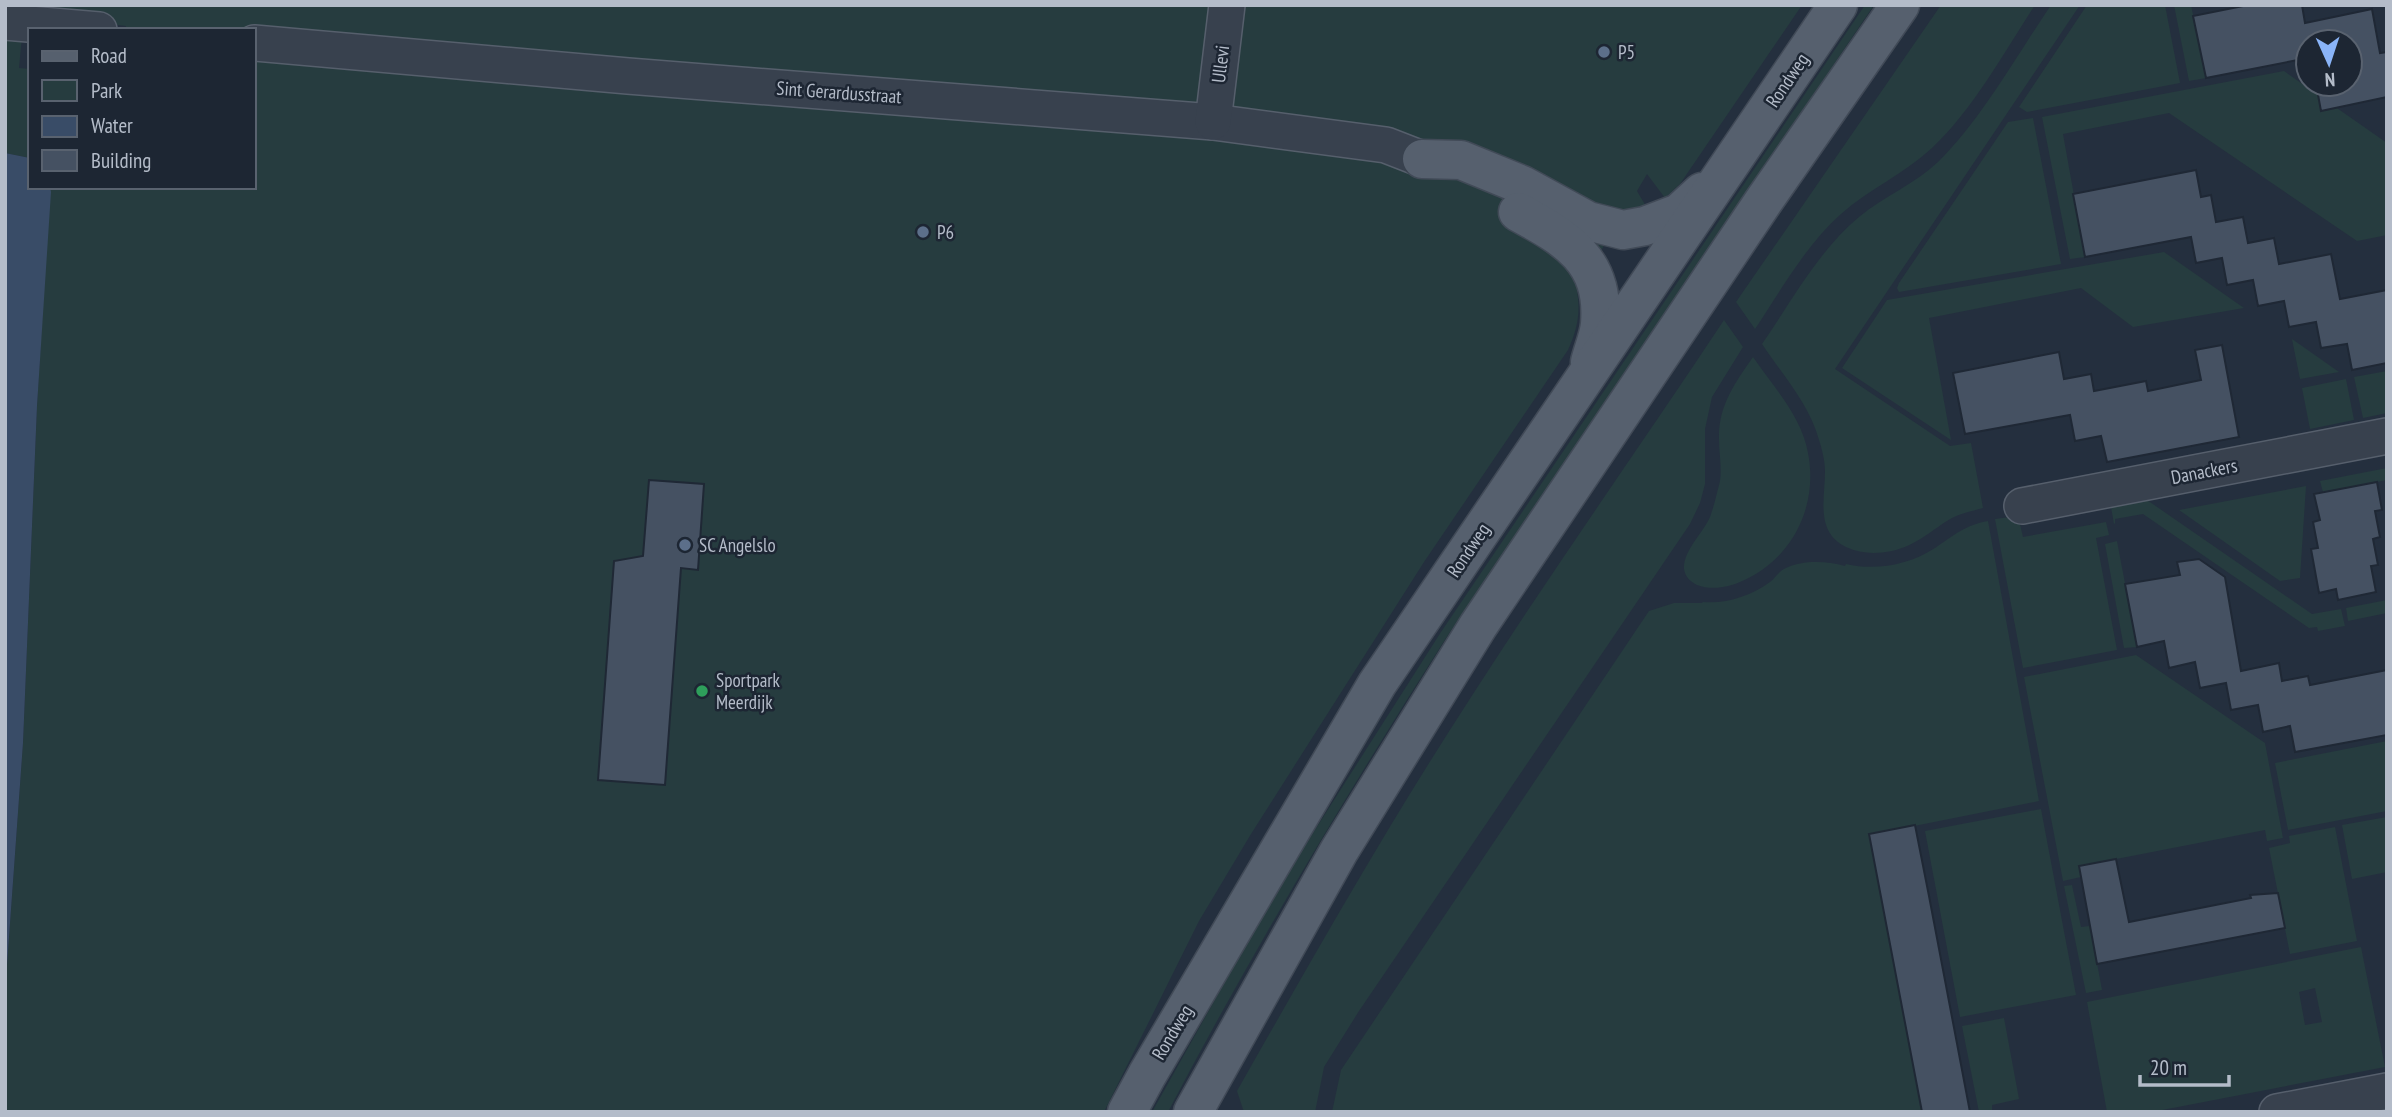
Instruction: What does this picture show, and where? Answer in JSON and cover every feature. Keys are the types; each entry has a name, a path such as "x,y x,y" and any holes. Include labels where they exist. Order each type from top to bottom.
{"main road":[{"name":"Rondweg","path":"1127,1112 1377,684 1838,5"},
{"path":"1193,1112 1339,851 1478,626 1763,202 1900,5"},
{"path":"1422,159 1461,160 1522,185 1588,220 1623,230 1645,226 1679,213 1723,173"},
{"path":"1422,159 1455,181 1491,197 1561,236 1585,260 1597,288 1600,324 1587,375"}],"street":[{"name":"Ullevi","path":"1213,122 1227,5"},
{"path":"5,22 76,28"},
{"name":"Sint Gerardusstraat","path":"256,43 628,76 1213,122 1386,145 1422,159"},
{"name":"Danackers","path":"2022,506 2387,436"},
{"path":"2277,1112 2387,1091"}],"green space":[{"name":"Sportpark Meerdijk","path":"5,5 1802,5 1680,184 1665,198 1647,174 1637,191 1647,208 1623,214 1577,291 1577,321 1568,350 1424,562 1251,834 1199,921 1104,1112 5,1112 5,993 23,743 37,406 50,189 256,189 256,28 126,28 5,10"},
{"path":"1865,5 1874,5 1411,693 1268,930 1168,1112 1152,1112 1304,847 1441,632"},
{"path":"1941,5 2035,5 1961,117 1932,148 1852,205 1828,226 1795,268 1755,329 1736,302"},
{"path":"2051,5 2080,5 1835,369 1950,446 1971,443 1983,508 1952,518 1917,541 1892,551 1874,553 1846,547 1836,541 1826,524 1823,503 1825,471 1815,427 1802,402 1762,344 1806,277 1845,230 1859,217 1929,170 1954,145 1984,107"},
{"path":"2087,5 2165,5 2180,83 2027,112 2019,107"},
{"path":"2174,5 2191,5 2206,78 2189,81"},
{"path":"5,35 22,36 19,68 28,69 28,158 5,153"},
{"path":"2284,71 2294,78 2294,98 2323,98 2387,143 2387,235 2357,241 2169,113 2063,134 2085,257 2070,259 2042,117"},
{"path":"2033,118 2061,264 1899,292 1899,283 2008,122"},
{"path":"2164,252 2244,308 2133,327 2081,288 1929,318 1951,440 1842,368 1887,300"},
{"path":"1724,320 1743,347 1712,397 1705,429 1705,484 1690,524 1359,1011 1324,1067 1315,1112 1244,1112 1237,1091 1381,841 1504,647"},
{"path":"2292,339 2339,372 2300,379"},
{"path":"1753,357 1786,402 1805,440 1810,466 1807,505 1790,541 1765,568 1732,585 1708,588 1689,579 1684,569 1685,562 1710,517 1717,495 1721,476 1721,416 1734,386"},
{"path":"2387,371 2387,413 2363,418 2354,377"},
{"path":"2346,379 2354,420 2310,429 2302,388"},
{"path":"2387,468 2387,480 2323,492 2320,481"},
{"path":"2306,486 2300,578 2280,581 2179,510"},
{"path":"2147,500 2312,614 2341,609 2345,626 2318,631 2317,627 2309,628 2143,514 2115,519 2114,524 2111,507"},
{"path":"2018,516 2023,537 2106,522 2109,535 2096,538 2117,650 2023,668 1995,519"},
{"path":"1988,521 2039,801 1869,835 1922,1112 1332,1112 1341,1070 1649,611 1674,603 1720,602 1738,598 1763,587 1793,565 1822,562 1868,567 1892,565 1925,554 1966,528"},
{"path":"2117,541 2137,647 2124,648 2105,544"},
{"path":"2387,600 2387,613 2348,621 2346,608"},
{"path":"2136,655 2265,743 2283,838 2267,841 2265,830 2079,866 2081,877 2063,881 2024,677"},
{"path":"2387,741 2387,811 2288,830 2275,763"},
{"path":"2041,809 2076,995 1960,1017 1925,831"},
{"path":"2387,817 2387,872 2352,879 2342,825"},
{"path":"2335,827 2357,941 2290,954 2269,848 2290,843 2289,836"},
{"path":"2072,885 2081,927 2090,926 2102,990 2086,993 2064,886"},
{"path":"2361,947 2385,1067 2152,1112 2107,1112 2087,1002","holes":["2315,988 2322,1022 2305,1025 2299,992"]},
{"path":"2004,1018 2019,1099 1992,1105 1992,1112 1979,1112 1962,1026"}],"water":[{"path":"5,153 28,158 28,189 50,189 51,192 37,406 23,743 5,993"}],"building":[{"path":"2248,5 2302,5 2305,23 2372,9 2380,53 2387,52 2387,97 2321,111 2319,98 2364,98 2364,28 2294,28 2294,61 2206,78 2193,16"},
{"path":"2196,170 2201,197 2211,195 2216,222 2243,217 2248,243 2274,238 2279,264 2331,254 2340,299 2387,290 2387,363 2352,370 2347,344 2321,348 2316,322 2289,327 2284,301 2258,306 2253,280 2227,285 2222,258 2196,263 2191,237 2085,257 2073,194"},
{"path":"2222,345 2239,437 2107,462 2101,436 2075,441 2070,415 1965,434 1953,373 2059,352 2064,379 2091,374 2094,391 2146,381 2148,391 2201,380 2195,350"},
{"path":"649,480 704,484 698,570 681,568 665,785 598,780 614,561 643,556"},
{"path":"2377,482 2382,510 2375,511 2380,537 2373,539 2378,565 2371,566 2376,592 2338,600 2336,589 2319,593 2311,549 2318,548 2313,522 2320,520 2314,494"},
{"path":"2199,559 2225,577 2241,671 2279,663 2282,681 2308,676 2310,685 2387,670 2387,735 2295,752 2290,726 2263,732 2258,705 2231,710 2226,683 2200,688 2195,662 2169,668 2164,641 2137,647 2125,584 2180,575 2177,562"},
{"path":"1915,825 1970,1112 1922,1112 1869,834"},
{"path":"2116,859 2129,922 2251,898 2250,895 2278,893 2285,928 2097,964 2079,866"}],"place":[{"name":"P5","path":"1604,52"},
{"name":"P6","path":"923,232"},
{"name":"SC Angelslo","path":"685,545"},
{"name":"Sportpark Meerdijk","path":"702,691"}]}
